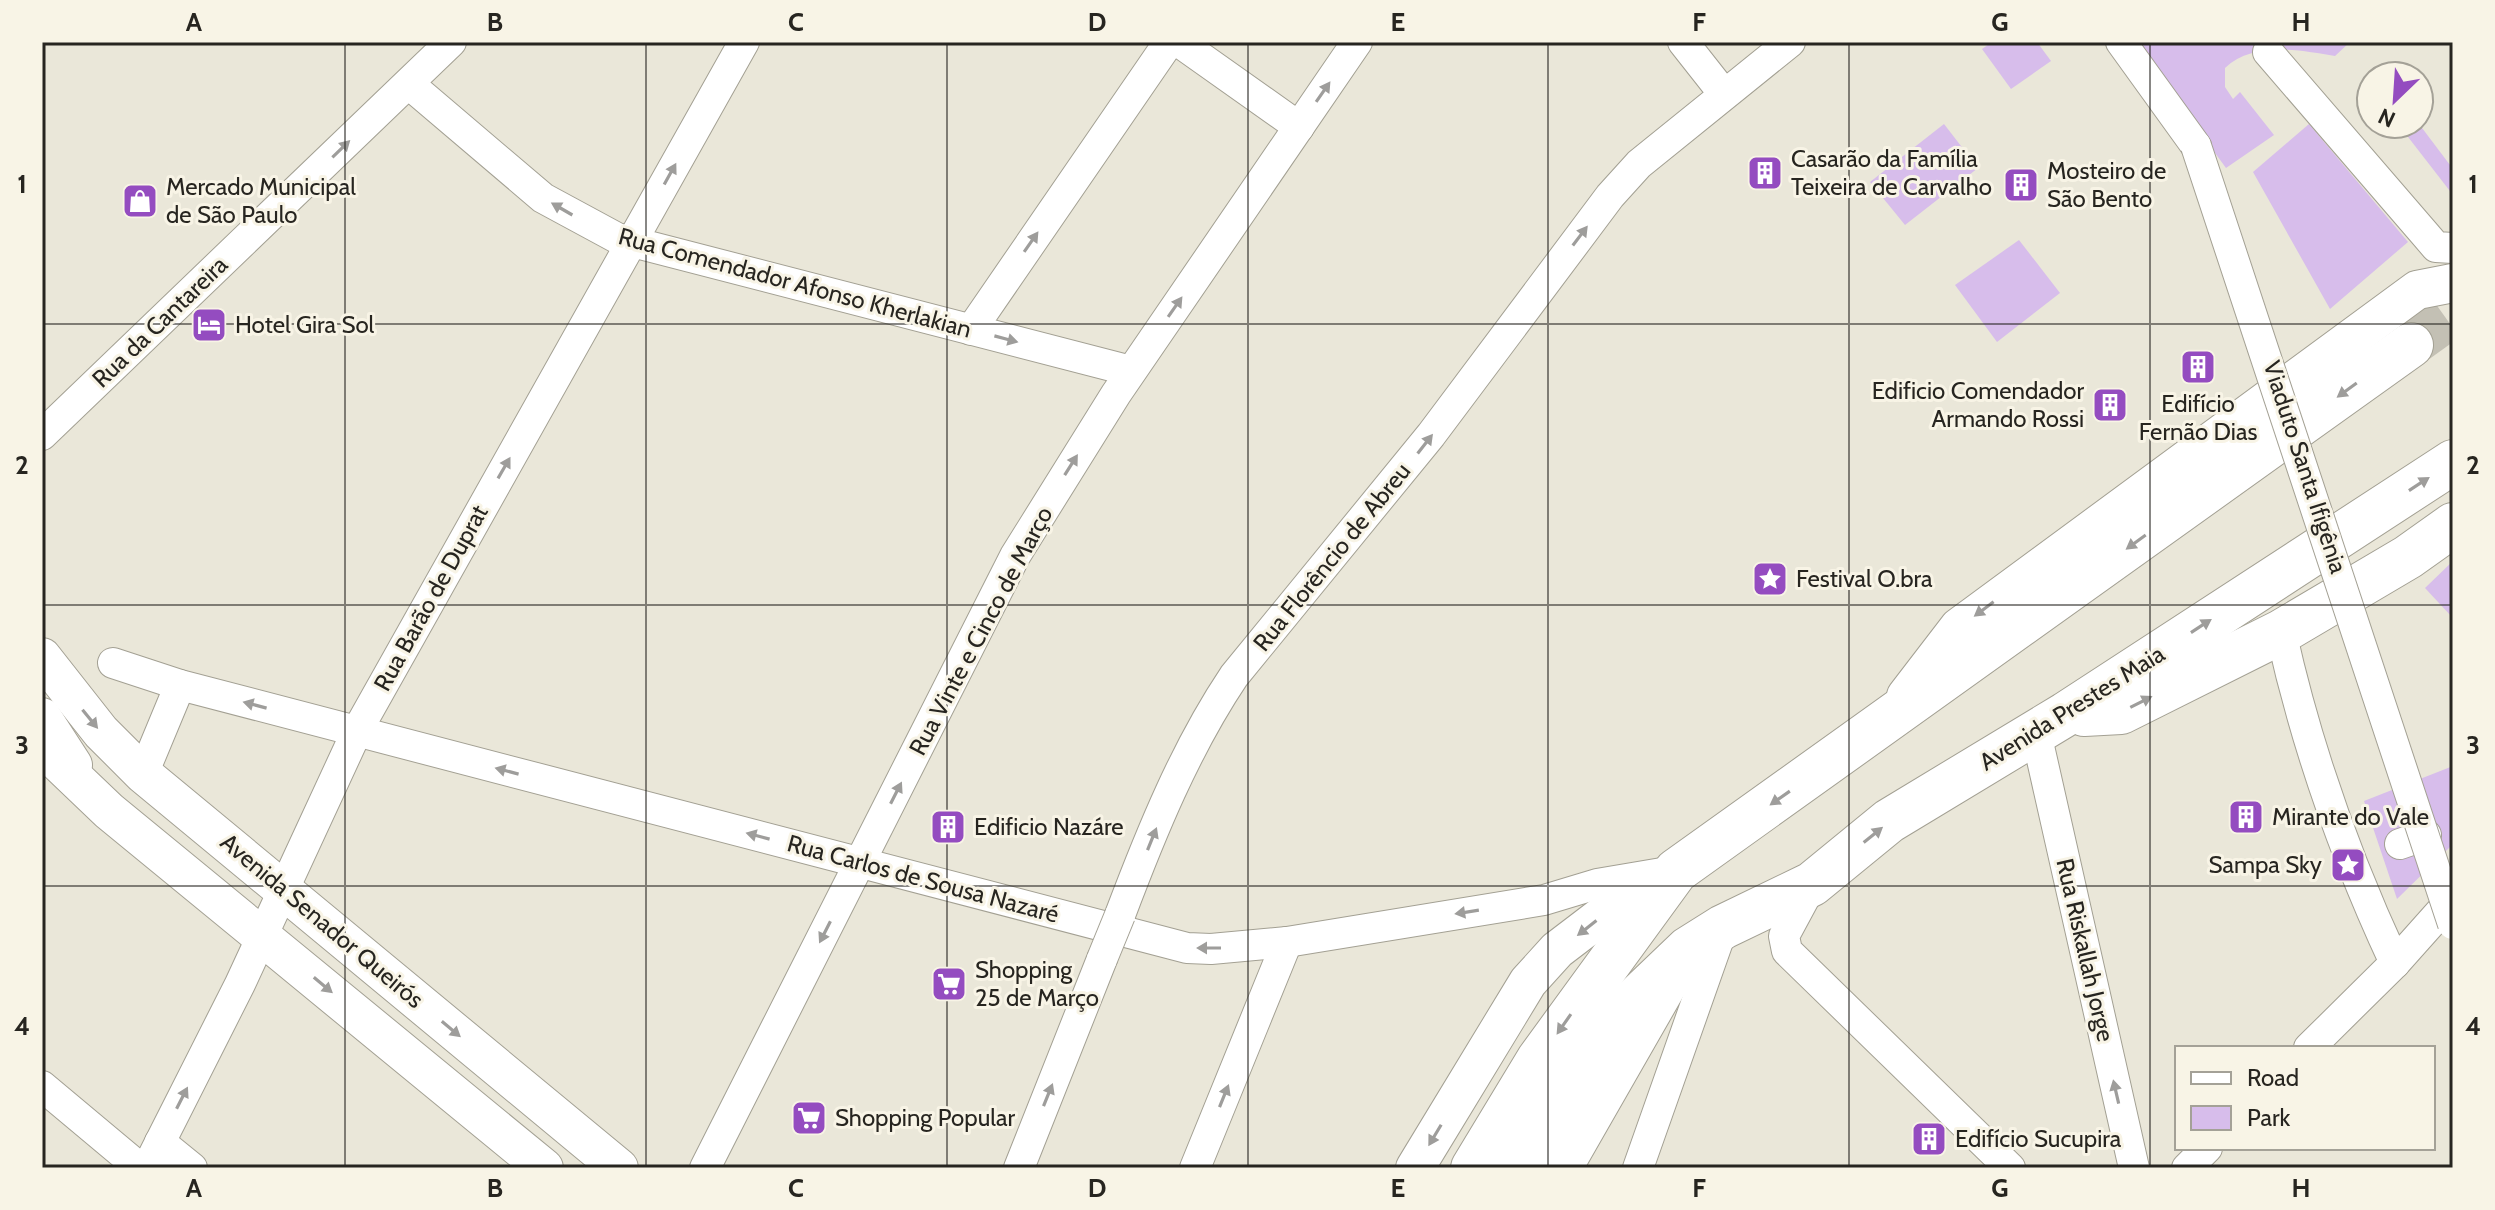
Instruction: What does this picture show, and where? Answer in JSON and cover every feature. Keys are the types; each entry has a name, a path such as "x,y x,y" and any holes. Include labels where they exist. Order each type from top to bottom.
{"highway":[{"path":"1473,1168 1539,1059 1676,871 2411,345"},
{"name":"Avenida Prestes Maia","path":"1517,1168 1599,1034 1706,938 1812,884 1889,821 2051,724 2453,462"},
{"path":"2051,724 2121,712 2281,632 2408,557 2453,525"}],"main road":[{"path":"1888,719 1959,627 2417,290 2453,283"},
{"name":"Avenida Senador Queirós","path":"42,657 101,732 143,774 619,1168"},
{"path":"42,717 109,811"},
{"name":"Avenida Senador Queirós","path":"42,747 109,811 544,1168"},
{"path":"1415,1168 1528,982 1557,950 1616,905 1676,871"},
{"path":"1563,1168 1706,938"}],"street":[{"name":"Rua da Cantareira","path":"42,435 451,42"},
{"name":"Rua Barão de Duprat","path":"154,1155 263,935 357,731 744,42"},
{"path":"971,330 1169,42"},
{"path":"1179,42 1299,127"},
{"name":"Rua Vinte e Cinco de Março","path":"705,1168 1015,556 1131,371 1357,42"},
{"path":"1683,42 1724,94"},
{"name":"Rua Florêncio de Abreu","path":"1019,1168 1185,759 1206,718 1234,676 1403,471 1610,196 1639,164 1790,42"},
{"name":"Viaduto Santa Ifigênia","path":"2121,42 2196,146 2413,840 2453,924"},
{"path":"2268,52 2436,247 2453,248"},
{"name":"Rua Comendador Afonso Kherlakian","path":"409,84 543,198 594,228 632,242 1131,371"},
{"path":"2281,632 2311,745 2360,880 2395,963"},
{"name":"Rua Carlos de Sousa Nazaré","path":"113,663 180,685 1187,948 1287,942 1544,900 1597,884 1676,871"},
{"path":"143,774 180,685"},
{"name":"Rua Riskallah Jorge","path":"2051,724 2134,1168"},
{"path":"1812,884 1784,936 1787,951 2010,1168"},
{"path":"2311,1046 2395,963 2453,898"},
{"path":"1638,1168 1706,938"},
{"path":"1195,1168 1287,942"},
{"path":"42,1086 140,1168"},
{"path":"2187,1168 2205,1150"},
{"path":"154,1155 192,1168"}],"green space":[{"path":"1992,42 2037,42 2051,61 2011,89 1982,49"},
{"path":"2134,42 2350,42 2335,56 2292,50 2263,51 2237,59 2225,68 2225,87 2233,99 2240,92 2274,135 2226,168"},
{"path":"1944,124 1978,168 1905,225 1870,182"},
{"path":"2309,124 2408,242 2330,309 2253,172"},
{"path":"2410,140 2431,140 2453,169 2453,195"},
{"path":"2019,240 2060,293 1997,342 1955,285"},
{"path":"2453,561 2453,616 2452,617 2425,588"},
{"path":"2453,766 2453,844 2397,899 2364,801"}],"tunnel":[{"path":"2411,345 2453,315"}],"place":[{"name":"Casarão da Família Teixeira de Carvalho","path":"1765,173"},
{"name":"Mosteiro de São Bento","path":"2021,185"},
{"name":"Mercado Municipal de São Paulo","path":"140,201"},
{"name":"Hotel Gira Sol","path":"209,325"},
{"name":"Edifício Fernão Dias","path":"2198,367"},
{"name":"Edificio Comendador Armando Rossi","path":"2110,405"},
{"name":"Festival O.bra","path":"1770,579"},
{"name":"Mirante do Vale","path":"2246,817"},
{"name":"Edificio Nazáre","path":"948,827"},
{"name":"Sampa Sky","path":"2348,865"},
{"name":"Shopping 25 de Março","path":"949,984"},
{"name":"Shopping Popular","path":"809,1118"},
{"name":"Edifício Sucupira","path":"1929,1139"}]}
